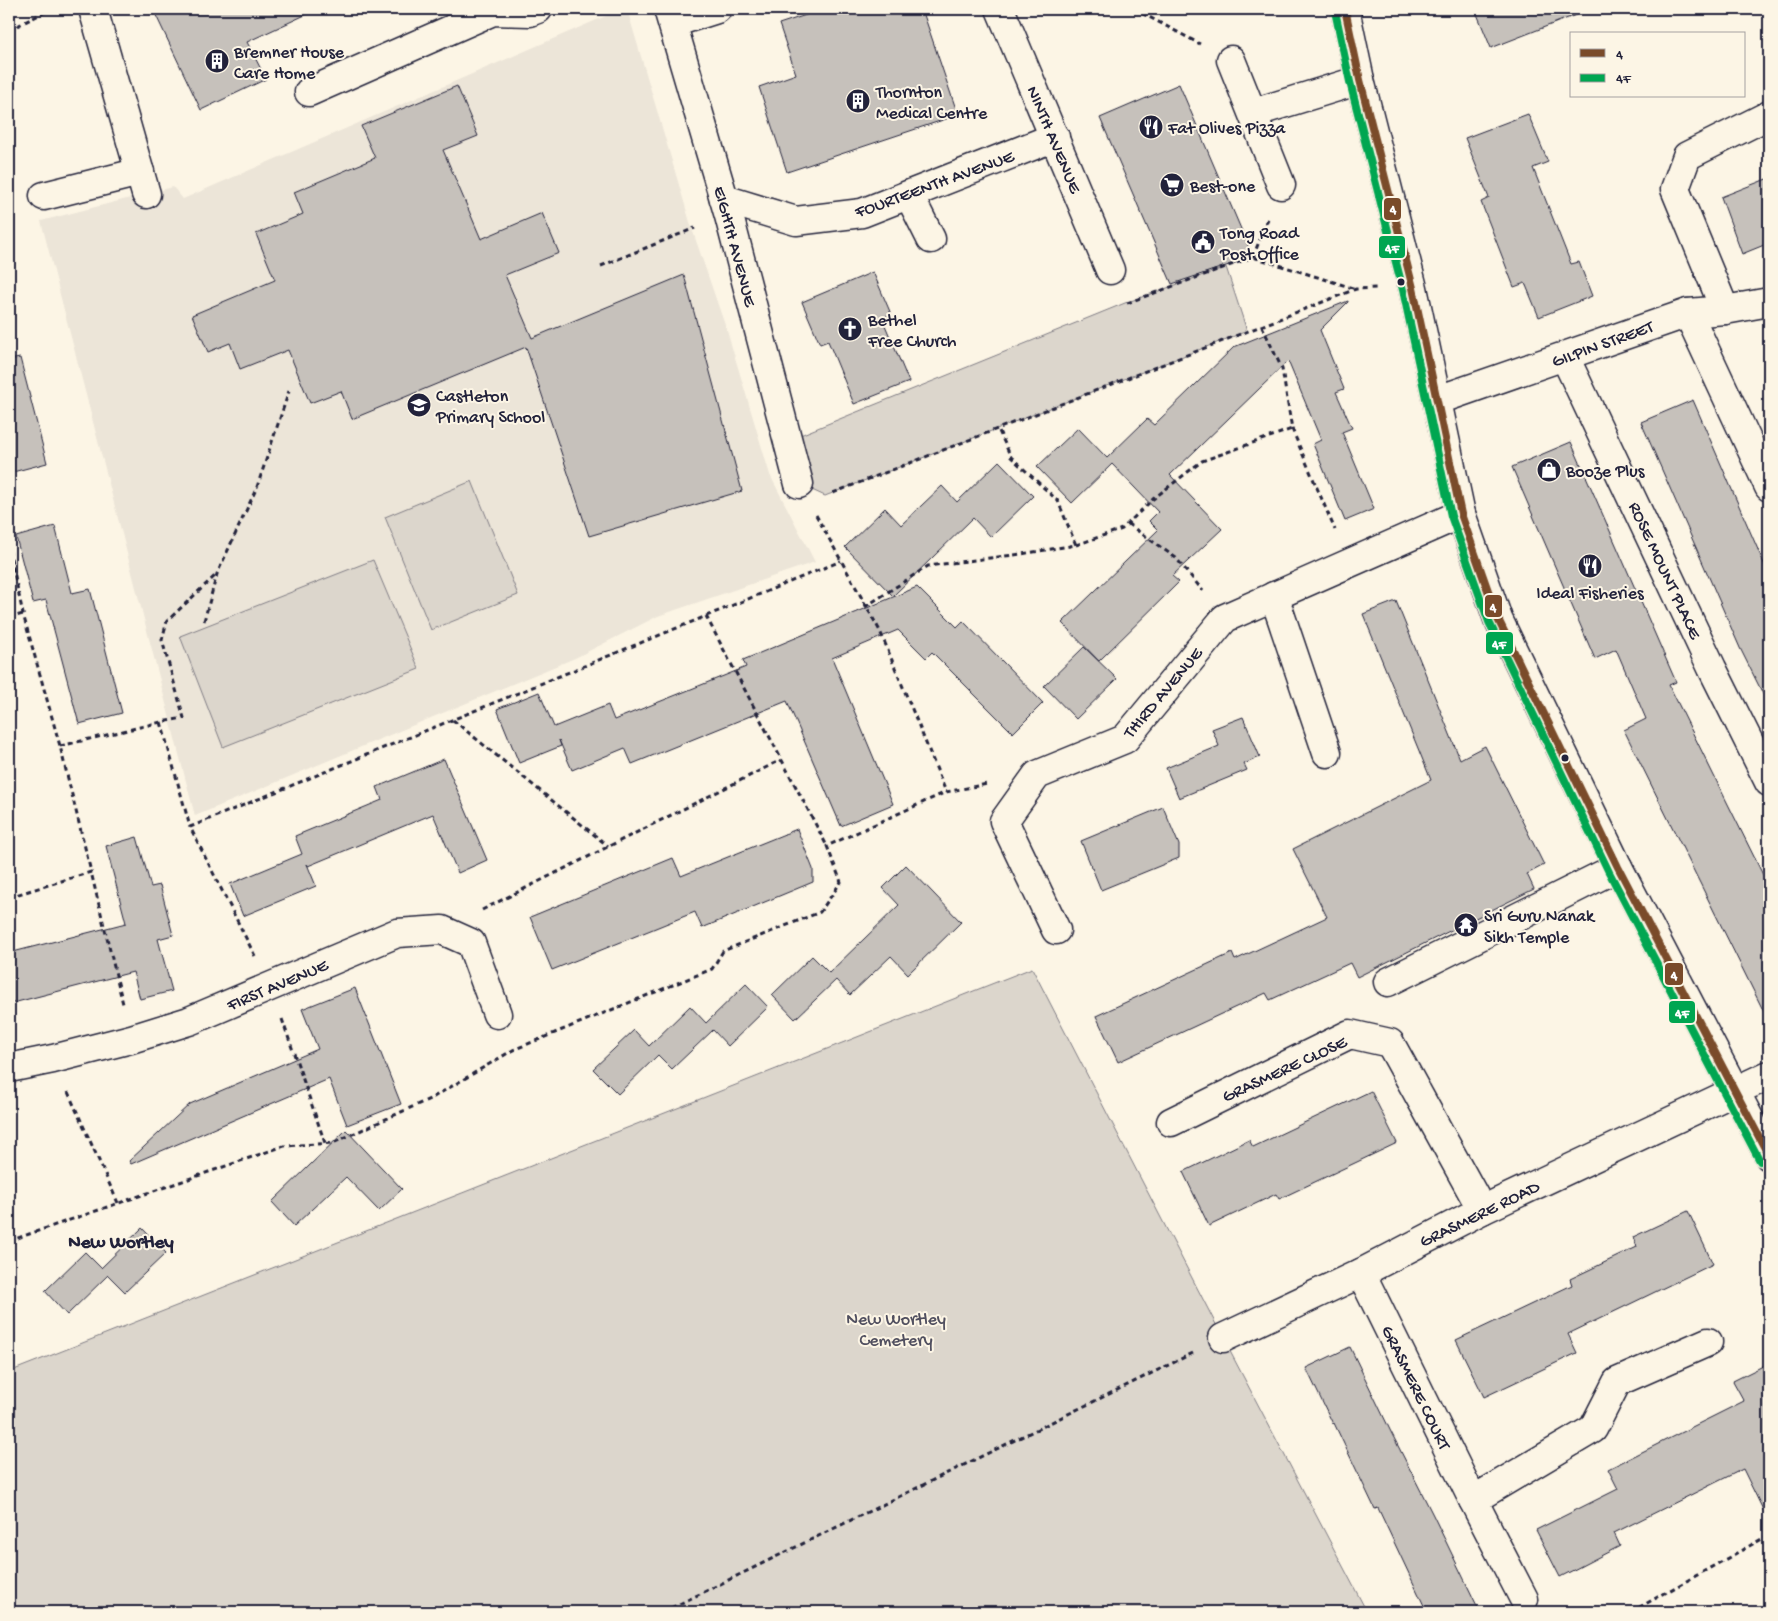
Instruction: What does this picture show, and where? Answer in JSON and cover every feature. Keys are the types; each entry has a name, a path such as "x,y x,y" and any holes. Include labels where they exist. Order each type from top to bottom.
{"street":[{"path":"44,196 143,183 93,9"},
{"path":"309,92 493,11 530,12 538,9"},
{"path":"670,16 717,9"},
{"name":"NINTH AVENUE","path":"1000,9 1110,270"},
{"path":"1345,9 1360,80 1413,288 1461,514 1498,619 1618,867 1737,1091 1769,1156"},
{"name":"EIGHTH AVENUE","path":"670,16 726,207 799,484"},
{"path":"1231,60 1281,185"},
{"path":"1252,113 1360,80"},
{"path":"1725,310 1675,189 1687,156 1769,115"},
{"name":"FOURTEENTH AVENUE","path":"726,207 796,221 862,213 1055,137"},
{"path":"908,195 931,239"},
{"name":"GILPIN STREET","path":"1438,400 1688,313 1725,310 1769,302"},
{"path":"1688,313 1769,487"},
{"name":"ROSE MOUNT PLACE","path":"1565,357 1712,668 1769,782"},
{"name":"THIRD AVENUE","path":"1037,775 1125,739 1225,618 1461,514"},
{"path":"1274,596 1327,753"},
{"path":"1037,775 1004,821 1056,930"},
{"path":"1388,982 1618,867"},
{"name":"FIRST AVENUE","path":"9,1068 53,1059 189,1021 396,933 442,930 471,943 497,1014"},
{"name":"GRASMERE CLOSE","path":"1171,1122 1350,1034 1390,1043 1482,1210"},
{"name":"GRASMERE ROAD","path":"1223,1338 1361,1273 1482,1210 1769,1075"},
{"name":"GRASMERE COURT","path":"1361,1273 1524,1599"},
{"path":"1473,1500 1593,1429 1617,1382 1708,1342"}],"path":[{"path":"9,30 51,9"},
{"path":"1134,9 1231,60"},
{"path":"1253,257 1281,185"},
{"path":"600,266 726,207"},
{"path":"1110,270 1125,304 1253,257 1356,289 1413,288"},
{"path":"799,484 825,496 1356,289"},
{"path":"1262,326 1282,369 1292,429 1350,563"},
{"path":"204,621 217,574 257,486 289,391"},
{"path":"998,429 1011,457 1058,500 1076,545"},
{"path":"865,607 928,566 1076,545 1122,529 1153,499 1202,462 1292,429"},
{"path":"799,484 865,607 880,631 946,792"},
{"path":"1128,524 1176,558 1225,618"},
{"path":"9,549 23,614 60,746 132,1038"},
{"path":"190,827 841,561"},
{"path":"60,746 184,718 162,640 167,621 217,574"},
{"path":"9,618 23,614"},
{"path":"9,1241 284,1146 334,1143 432,1098 514,1050 712,969 723,951 820,912 841,882 827,846 706,616"},
{"path":"453,720 608,846"},
{"path":"161,722 190,827 270,987 325,1143"},
{"path":"442,930 781,760"},
{"path":"827,846 946,792 1037,775"},
{"path":"9,897 91,872"},
{"path":"53,1059 118,1204"},
{"path":"663,1612 1223,1338"},
{"path":"1631,1612 1769,1535"}],"shaded area":[{"name":"Castleton Primary School","path":"622,9 627,9 692,229 728,334 770,475 815,562 658,616 575,658 195,816 41,221 173,187 183,199"}],"green space":[{"path":"1226,267 1247,331 825,496 799,484 788,440 1125,303"},
{"path":"472,481 518,595 431,630 385,517"},
{"path":"373,560 419,669 223,747 180,636"},
{"name":"New Wortley Cemetery","path":"1032,968 1367,1612 9,1612 9,1372"}],"building":[{"name":"Bremner House Care Home","path":"153,9 318,9 247,42 266,79 201,110"},
{"name":"Thornton Medical Centre","path":"824,9 922,9 958,115 787,172 759,87 796,74 779,24"},
{"path":"1475,9 1586,9 1586,11 1491,48"},
{"path":"1179,84 1253,257 1172,284 1100,118"},
{"path":"457,86 478,136 443,150 481,239 542,213 559,253 505,275 532,338 684,275 742,491 589,536 526,347 352,419 341,391 310,403 288,350 240,369 230,343 208,352 192,315 275,280 256,234 303,214 294,192 375,158 361,126"},
{"path":"1528,114 1548,162 1533,168 1571,264 1579,262 1592,296 1539,317 1525,283 1514,287 1481,202 1489,198 1465,138"},
{"path":"1769,178 1769,243 1742,254 1721,197"},
{"name":"Bethel Free Church","path":"873,272 891,314 882,318 909,382 854,404 828,341 820,344 802,302"},
{"path":"1348,301 1320,330 1344,389 1336,392 1352,428 1342,432 1374,509 1345,521 1313,444 1321,440 1288,361 1170,475 1222,529 1172,576 1179,582 1099,661 1062,623 1158,530 1149,521 1158,512 1112,464 1072,503 1037,467 1078,428 1107,458 1147,419 1154,425 1234,347"},
{"path":"20,358 47,463 9,473 9,360"},
{"path":"1693,400 1769,575 1769,706 1740,648 1641,422"},
{"path":"1571,442 1676,682 1669,685 1769,887 1769,1022 1624,730 1646,719 1616,649 1595,659 1512,467"},
{"path":"999,461 1033,496 991,537 973,518 893,596 845,547 885,508 901,525 942,486 957,502"},
{"path":"55,526 72,593 90,589 122,713 79,724 46,600 33,603 16,537"},
{"path":"917,587 957,627 963,621 1043,703 1013,733 932,652 926,658 898,630 832,658 893,804 841,826 787,701 632,764 625,748 572,770 559,740 561,746 519,763 497,709 539,692 554,727 608,705 614,720 746,667 743,660"},
{"path":"1396,601 1460,759 1485,746 1544,865 1527,874 1534,889 1357,977 1350,963 1270,1000 1266,993 1118,1062 1096,1016 1232,953 1235,960 1327,917 1293,849 1431,780 1363,614"},
{"path":"1084,647 1117,679 1076,719 1044,686"},
{"path":"1243,717 1260,757 1244,764 1247,770 1179,798 1166,768 1219,746 1212,729"},
{"path":"444,759 487,860 458,873 433,814 308,866 307,864 316,886 243,916 230,884 302,854 295,836 382,800 377,787"},
{"path":"1163,807 1179,845 1179,858 1101,890 1081,841"},
{"path":"797,829 813,869 813,882 702,928 695,912 552,970 530,917 673,858 681,876"},
{"path":"137,837 151,887 160,885 173,935 158,939 172,991 140,999 133,972 9,1004 9,953 126,923 106,846"},
{"path":"906,865 961,922 908,974 891,956 850,995 836,980 795,1019 772,995 812,956 829,973 899,905 883,888"},
{"path":"746,984 768,1007 728,1046 713,1030 672,1069 658,1055 618,1094 593,1069 634,1030 649,1046 690,1006 706,1023"},
{"path":"355,988 401,1104 347,1125 329,1079 131,1164 129,1161 190,1104 318,1049 302,1009"},
{"path":"1371,1091 1397,1143 1279,1199 1276,1194 1209,1226 1183,1172 1249,1140 1253,1147"},
{"path":"346,1130 402,1189 379,1211 346,1177 294,1226 272,1202"},
{"path":"1688,1211 1713,1264 1568,1334 1577,1353 1484,1397 1456,1340 1572,1285 1570,1279 1637,1247 1633,1237"},
{"path":"142,1228 166,1253 125,1292 108,1275 67,1315 45,1291 85,1252 101,1268"},
{"path":"1350,1347 1480,1612 1427,1612 1378,1508 1375,1509 1333,1424 1306,1368"},
{"path":"1769,1363 1769,1522 1743,1469 1614,1533 1620,1546 1560,1577 1536,1530 1618,1489 1608,1469 1744,1401 1733,1381"}],"transit line":[{"name":"4","path":"1345,9 1360,80 1413,288 1461,514 1498,619 1618,867 1769,1156"},
{"name":"4F","path":"1335,11 1350,82 1403,290 1451,516 1489,622 1609,872 1760,1161"}],"place":[{"name":"Bremner House Care Home","path":"217,61"},
{"name":"Thornton Medical Centre","path":"858,101"},
{"name":"Fat Olives Pizza","path":"1151,127"},
{"name":"Best-one","path":"1172,185"},
{"name":"Tong Road Post Office","path":"1203,242"},
{"name":"Bethel Free Church","path":"850,329"},
{"name":"Castleton Primary School","path":"419,405"},
{"name":"Booze Plus","path":"1549,470"},
{"name":"Ideal Fisheries","path":"1590,566"},
{"name":"Sri Guru Nanak Sikh Temple","path":"1466,925"}],"district":[{"name":"New Wortley","path":"121,1240"}]}
